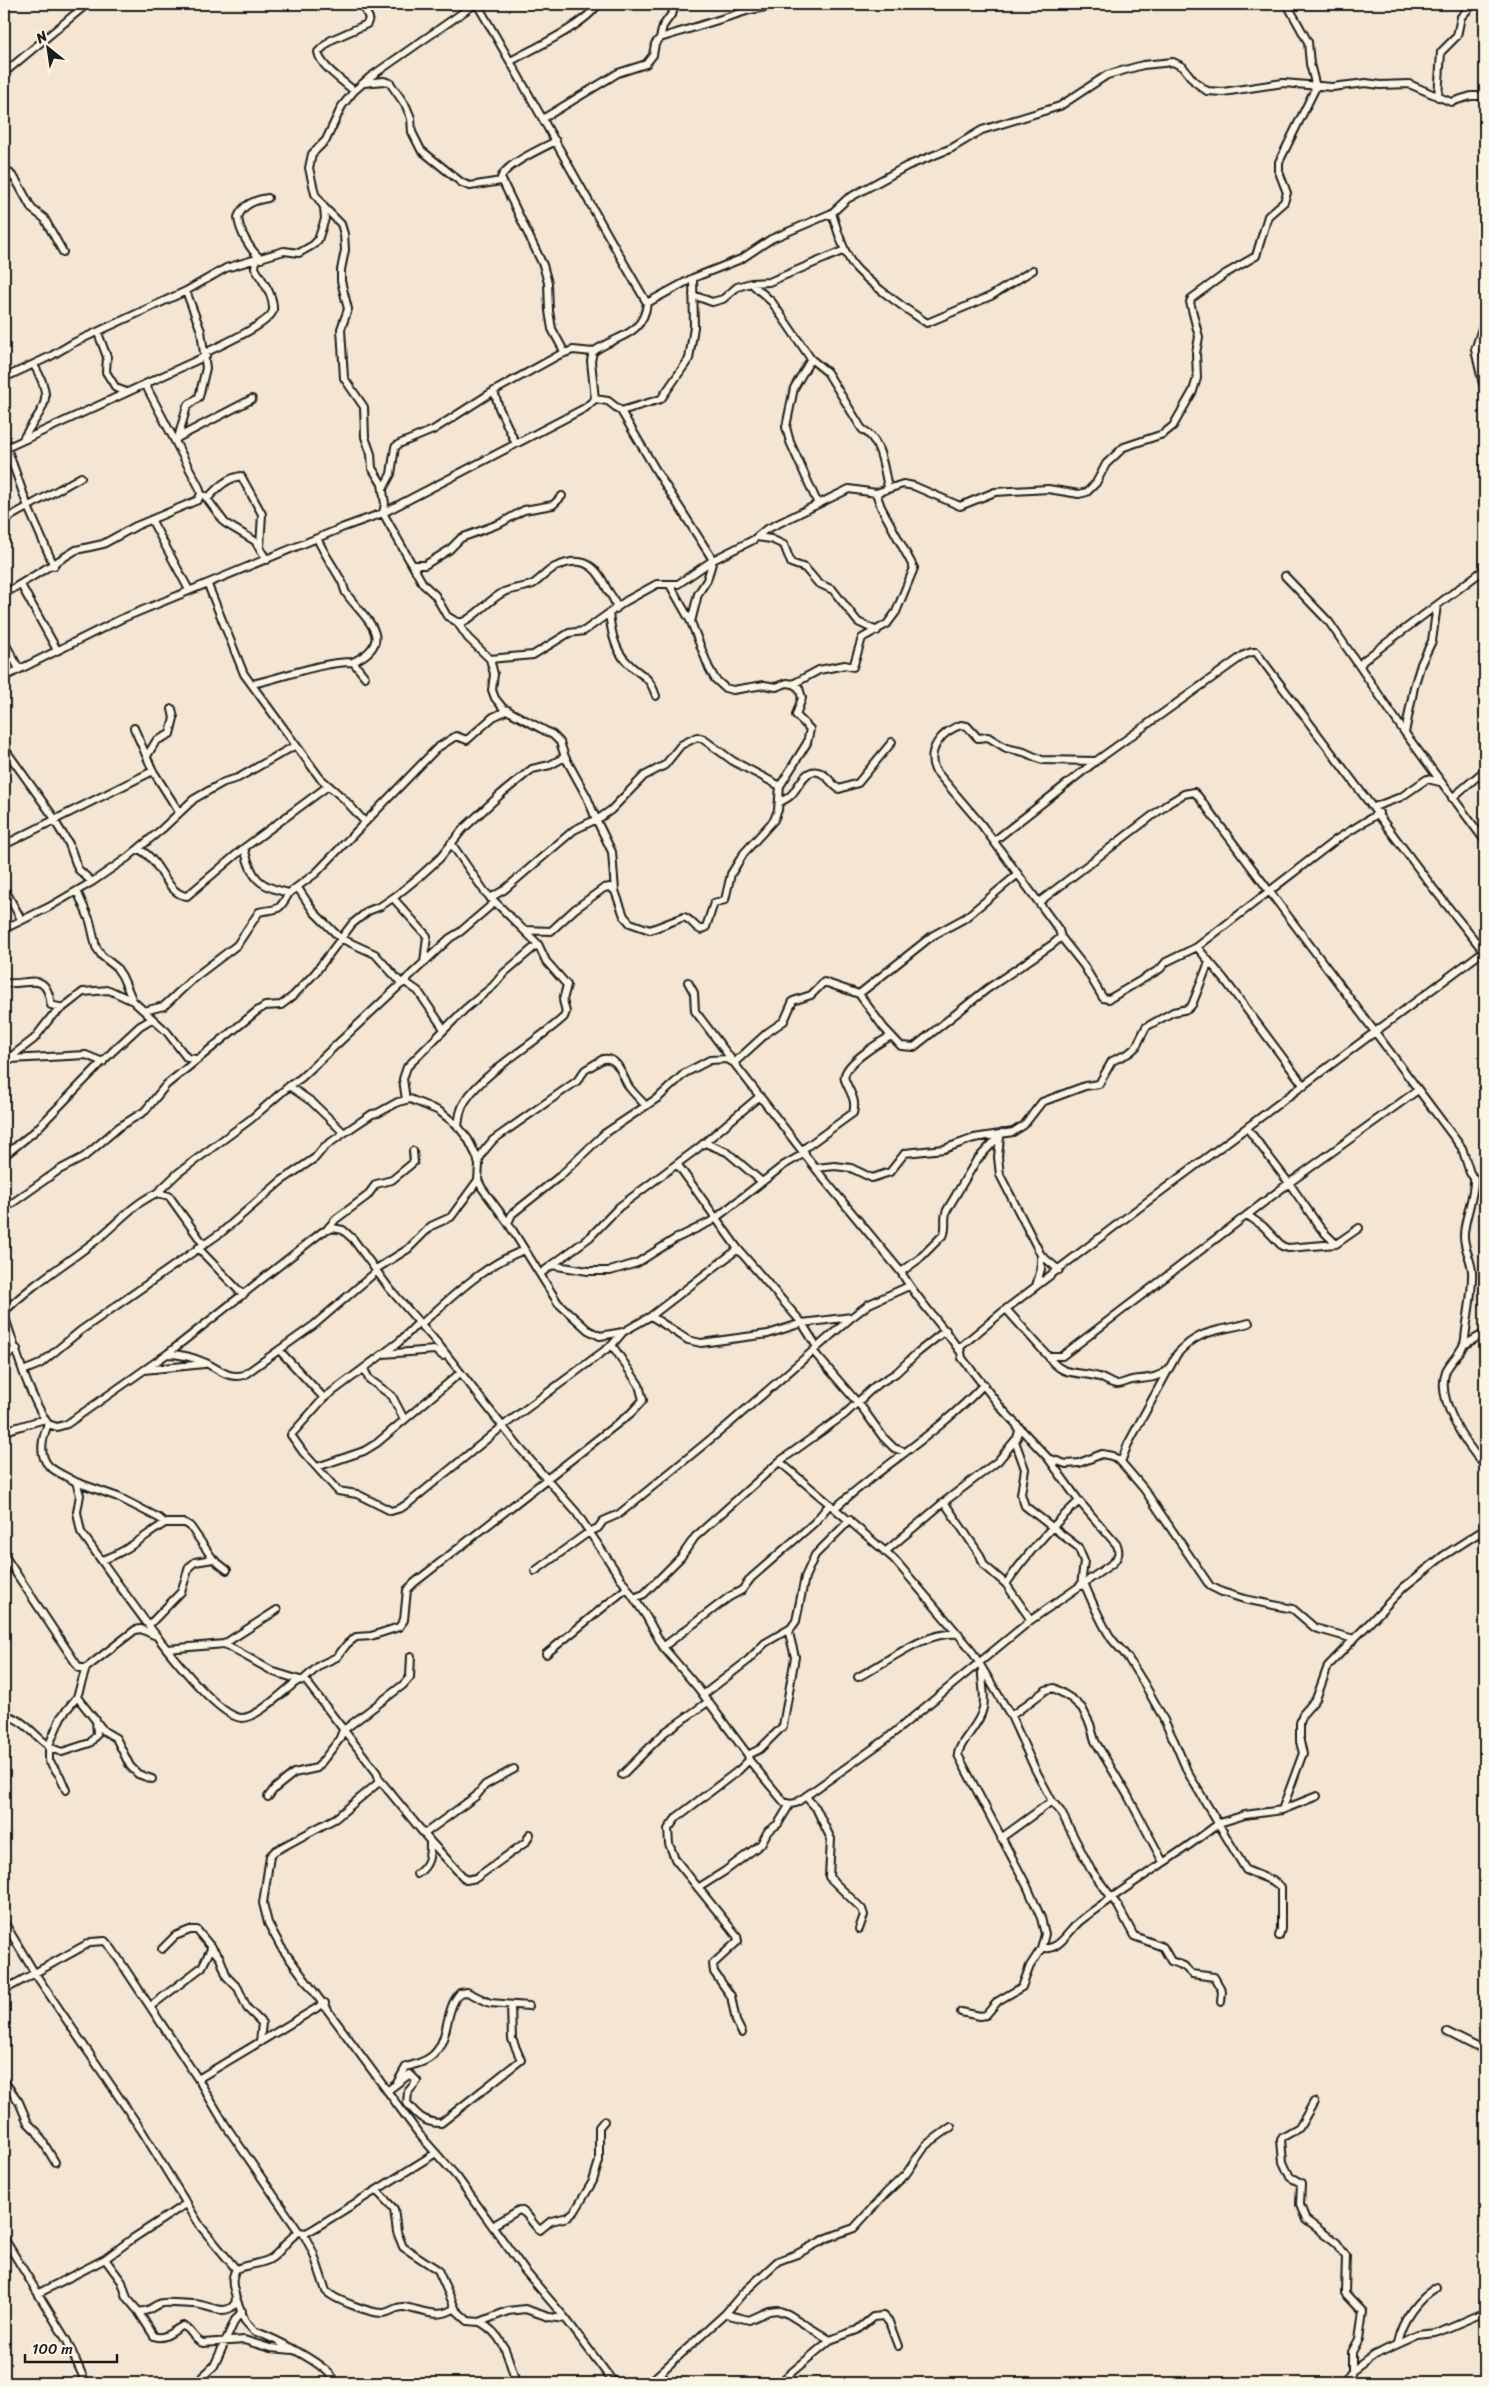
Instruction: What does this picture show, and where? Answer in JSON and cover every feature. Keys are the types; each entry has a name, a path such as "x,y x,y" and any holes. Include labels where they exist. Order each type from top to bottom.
{"street":[{"path":"4,73 87,4"},
{"path":"354,91 326,65 318,56 318,52 331,40 367,24 369,18 362,4"},
{"path":"383,489 390,474 395,448 399,444 433,430 494,391 565,353 573,350 593,352 638,327 644,319 648,303 544,118 476,4 354,91 334,119 329,135 312,154 309,168 315,194 324,207 341,224 344,234 345,250 341,281 348,309 341,329 344,378 364,406 363,424 371,454 370,464 383,489 385,504 383,512 423,584 435,595 447,616 457,622 468,638 490,659 494,674 492,690 495,698 508,710 554,735 560,742 565,757 587,797 612,852 615,891 624,916 630,923 639,928 650,930 684,917 701,930 706,926 714,904 725,900 731,874 744,853 774,820 779,803 780,786 807,743 810,732 809,726 796,715 802,698 799,688 793,684 787,683 776,687 764,685 733,690 725,688 716,679 709,668 691,622 670,585"},
{"path":"511,61 577,23 592,13 598,4"},
{"path":"544,118 618,73 646,64 653,55 655,44 673,12 672,4"},
{"path":"660,38 750,10 782,4"},
{"path":"490,659 533,655 569,633 584,631 626,601 657,584 678,584 713,560 757,537 765,530 849,489 876,493 888,487 903,484 914,486 960,506 995,492 1048,490 1079,494 1087,492 1096,483 1106,464 1124,447 1163,434 1174,426 1193,391 1197,378 1196,352 1199,337 1190,302 1192,298 1225,274 1256,256 1268,216 1284,202 1287,193 1279,172 1280,162 1316,87 1310,64 1308,42 1287,4"},
{"path":"1438,97 1441,52 1458,36 1461,16 1473,4"},
{"path":"648,303 693,278 741,258 771,239 832,213 847,199 908,166 952,148 982,130 1060,106 1107,75 1142,65 1173,62 1183,67 1207,91 1223,92 1283,83 1316,87 1366,83 1380,86 1409,84 1451,102 1471,96 1485,96"},
{"path":"363,83 384,81 390,83 406,106 411,118 412,132 421,150 462,183 470,186 501,181"},
{"path":"556,140 512,166 502,174 501,181 543,265 548,283 547,294 552,329 565,353"},
{"path":"4,167 16,180 32,209 44,218 63,252"},
{"path":"258,259 243,234 238,217 244,207 268,198"},
{"path":"4,378 186,291 226,268 284,251 299,253 314,245 318,240 325,219 324,207"},
{"path":"832,213 850,262 906,310 927,323 990,296 1033,270"},
{"path":"693,295 712,302 722,299 737,287 751,283 770,282 845,250"},
{"path":"54,566 5,449 145,384 257,327 273,311 264,281 255,268 258,259"},
{"path":"621,411 662,399 689,359 694,327 693,278"},
{"path":"751,283 772,302 811,359 826,372 857,422 877,443 888,487"},
{"path":"177,439 187,406 198,397 204,378 205,354 201,331 186,291"},
{"path":"1485,319 1475,350 1485,393"},
{"path":"98,333 107,357 106,372 116,388 126,392"},
{"path":"593,352 591,361 595,399"},
{"path":"811,359 794,388 786,427 790,442 818,504"},
{"path":"22,441 40,413 44,402 44,383 34,364"},
{"path":"145,384 177,439 201,494 208,498 225,523 256,541 267,560"},
{"path":"494,391 499,408 515,442"},
{"path":"177,439 252,399"},
{"path":"595,399 608,401 621,411 713,560 707,580 698,594 691,622"},
{"path":"4,677 57,650 189,590 208,585 383,512 515,442 585,408 595,399"},
{"path":"208,498 218,487 234,477 241,476 262,514 260,547"},
{"path":"4,520 81,477"},
{"path":"793,684 819,670 845,666 853,667 862,638 877,631 896,612 914,568 881,507 876,493"},
{"path":"4,594 54,566 76,550 103,544 136,526 152,521 198,500 201,494"},
{"path":"413,565 425,565 449,550 461,538 507,520 524,510 553,505 562,496"},
{"path":"152,521 189,590"},
{"path":"757,537 771,539 784,545 791,563 805,568 818,583 833,590 855,620 877,631"},
{"path":"252,684 278,679 330,663 354,662 370,653 375,640 374,629 363,612 344,591 317,538"},
{"path":"457,622 470,618 504,592 535,583 553,568 568,563 591,565 597,570 616,602 612,611 611,631 621,655 633,668 648,678 656,696"},
{"path":"1360,667 1363,661 1485,569"},
{"path":"1285,576 1329,622 1405,733 1485,841"},
{"path":"21,585 57,650"},
{"path":"208,585 244,674 328,786 344,798 364,822"},
{"path":"1405,733 1416,679 1432,641 1437,605"},
{"path":"4,641 19,669"},
{"path":"959,1350 962,1345 1036,1286 1374,1032 1485,952 1433,888 1256,652 1244,655 1096,761 994,842"},
{"path":"354,662 365,677"},
{"path":"147,756 156,742 170,734 174,718 172,709"},
{"path":"144,1011 164,1006 194,978 237,945 259,912 272,912 278,908 289,892 298,888 316,873 437,748 456,736 467,740 494,717 508,710"},
{"path":"1096,761 1042,760 1020,751 1006,748 988,737 978,738 967,726 961,725 952,728 934,747 930,760 935,770 994,842 1039,902 1059,930 1061,937 1084,966 1103,998 1109,999 1160,969 1166,962 1197,947 1337,839 1379,814"},
{"path":"134,728 153,771 179,812"},
{"path":"227,1570 212,1559 190,1526 165,1523 118,1497 76,1482 49,1466 43,1456 43,1437 46,1422 23,1370 4,1314 24,1293 95,1241 131,1209 157,1192 178,1173 301,1078 393,990 404,983 492,900 574,830 611,810 644,776 665,765 681,745 697,737 733,761 780,786"},
{"path":"779,803 791,795 805,776 810,773 823,774 839,789 852,787 858,783 892,742"},
{"path":"4,744 7,752 69,844 78,869 92,882"},
{"path":"4,929 21,919 42,911 92,882 138,849 173,820 194,799 224,782 238,778 296,745"},
{"path":"4,764 7,760 7,752"},
{"path":"4,1209 59,1170 84,1157 119,1127 146,1111 158,1093 196,1059 257,1011 265,1006 281,1005 293,996 314,973 352,924 368,911 381,906 393,898 440,858 451,842 482,810 532,769 550,765 565,757"},
{"path":"1452,798 1485,770"},
{"path":"4,845 153,771"},
{"path":"1374,807 1401,797 1427,779 1442,783"},
{"path":"138,849 150,855 174,890 180,895 187,896 244,848 328,786"},
{"path":"1039,902 1169,803 1189,792 1194,792 1198,796 1462,1148 1470,1173 1474,1178 1464,1236 1472,1271 1464,1345"},
{"path":"451,842 470,868 477,883 538,944 546,961 567,985 563,1000 566,1012 564,1017 507,1062 466,1100 460,1112 458,1126"},
{"path":"244,848 249,869 260,883 289,892"},
{"path":"859,994 932,936 965,918 1018,874"},
{"path":"525,930 540,932 551,930 575,909 604,888 610,887 615,891"},
{"path":"4,888 21,919"},
{"path":"298,888 314,912 340,938 375,954 404,983 418,992 444,1029"},
{"path":"78,891 90,922 96,947 102,956 116,967 133,1001"},
{"path":"393,898 427,936 424,964"},
{"path":"508,1223 512,1214 560,1176 604,1134 646,1106 672,1087 685,1073 699,1065 710,1060 733,1061 784,1021 793,1001 812,995 824,982 859,994 901,1046 914,1047 987,989 1054,944 1061,937"},
{"path":"406,1100 403,1079 406,1067 444,1029 538,944"},
{"path":"1197,947 1304,1086"},
{"path":"816,1168 835,1166 851,1168 872,1178 890,1172 905,1153 944,1149 974,1138 1013,1132 1024,1125 1042,1102 1085,1086 1099,1084 1112,1061 1129,1053 1136,1047 1146,1027 1173,1012 1183,1011 1192,1005 1209,962"},
{"path":"4,982 38,982 44,984 48,990 51,1005 63,1008"},
{"path":"688,982 694,993 695,1012 816,1168 901,1272 909,1286 946,1330 962,1358 1002,1409 1048,1458 1079,1501 1117,1545 1119,1551 1113,1563 1031,1620 980,1665 885,1740 806,1797 790,1804 778,1824 768,1831 761,1844 725,1871 698,1888"},
{"path":"6,1061 34,1039 51,1017 84,992 104,990 122,995 133,1001 167,1032 187,1058 196,1059"},
{"path":"4,1156 35,1131 140,1026 152,1019"},
{"path":"551,1265 588,1271 610,1271 648,1258 675,1239 716,1218 853,1113 855,1104 846,1080 846,1072 870,1048 891,1036"},
{"path":"6,1061 86,1055 103,1062"},
{"path":"478,1162 483,1152 493,1140 576,1081 585,1070 603,1059 613,1060 627,1084 646,1106"},
{"path":"289,1086 312,1102 344,1133"},
{"path":"1048,1356 1062,1356 1289,1183 1418,1090"},
{"path":"540,1274 590,1237 619,1207 678,1165 760,1096"},
{"path":"23,1370 40,1364 80,1330 201,1246 281,1181 320,1154 324,1147 372,1114 410,1099 431,1107 458,1126 468,1139 478,1162 478,1180 508,1223 558,1302 588,1330 600,1336 623,1332"},
{"path":"1247,1128 1289,1183 1321,1230 1336,1244"},
{"path":"1001,1135 998,1157 1000,1175 1041,1255 1059,1270"},
{"path":"901,1272 918,1259 944,1234 946,1229 944,1216 956,1194 976,1161 1001,1135"},
{"path":"705,1143 727,1152 762,1182"},
{"path":"4,1431 46,1422 57,1427 67,1424 167,1354 243,1295 367,1196 376,1184 392,1180 404,1171 414,1162 413,1151"},
{"path":"678,1165 738,1249 802,1323 815,1349 856,1402 894,1448 905,1452"},
{"path":"167,1354 180,1354 206,1364 227,1376 235,1378 244,1375 314,1325 377,1270 408,1249 431,1226 451,1217 478,1180"},
{"path":"157,1192 169,1196 201,1246 243,1295"},
{"path":"1247,1215 1263,1226 1282,1246 1288,1248 1336,1244 1359,1228"},
{"path":"328,1228 343,1230 353,1239 389,1288 420,1323 459,1374"},
{"path":"525,1250 512,1254 480,1276 399,1342 324,1398 292,1431 291,1435 338,1491 357,1494 391,1511 401,1508 503,1426 612,1344 623,1332 651,1316 738,1249"},
{"path":"1036,1286 1041,1269 1041,1255"},
{"path":"535,1571 589,1532 598,1528 603,1521 619,1514 729,1424 869,1304 909,1286"},
{"path":"1006,1309 1048,1356 1055,1367 1063,1372 1089,1374 1118,1384 1161,1375 1169,1369"},
{"path":"651,1316 688,1340 702,1343 768,1334 802,1323 852,1317"},
{"path":"1121,1462 1128,1444 1177,1354 1194,1337 1205,1332 1249,1323"},
{"path":"634,1598 644,1594 682,1558 695,1537 780,1462 844,1415 875,1386 896,1374 916,1353 946,1330"},
{"path":"1485,1333 1464,1345 1445,1374 1445,1386 1450,1413 1458,1431 1485,1466"},
{"path":"76,1482 80,1495 77,1512 81,1532 157,1637 211,1699 240,1718 256,1714 320,1665 337,1657 351,1640 356,1637 370,1636 399,1627 404,1620 407,1590 491,1520 548,1480 631,1414 643,1400 639,1385 612,1344"},
{"path":"4,1356 17,1348"},
{"path":"279,1350 324,1398"},
{"path":"382,1354 435,1350 440,1352 576,1512 634,1598 663,1647 703,1695 784,1802 790,1804"},
{"path":"143,1370 206,1364"},
{"path":"364,1369 369,1379 392,1396 404,1419"},
{"path":"317,1467 364,1451 377,1443 459,1374"},
{"path":"663,1647 728,1597 742,1590 751,1578 833,1506 957,1411 984,1384"},
{"path":"885,1552 944,1502 998,1461 1015,1442 1019,1431 1017,1425"},
{"path":"1015,1442 1025,1469 1021,1500 1025,1506 1078,1547 1084,1561 1082,1585 1099,1618 1135,1669 1183,1757 1188,1773 1246,1870 1281,1887 1282,1929 1279,1936"},
{"path":"1048,1458 1066,1464 1102,1454 1112,1456 1121,1462 1159,1510 1210,1586 1244,1599 1293,1609 1315,1628 1354,1639"},
{"path":"780,1462 850,1520 885,1552 959,1634 975,1655 1011,1716 1052,1801 1061,1812 1091,1870 1112,1899 1134,1936 1163,1948 1171,1961 1184,1966 1192,1974 1214,1977 1222,1991 1221,2002"},
{"path":"1006,1584 1032,1548 1051,1526 1079,1501"},
{"path":"944,1502 980,1555 984,1565 1006,1584 1031,1620"},
{"path":"742,2033 737,2026 731,1996 714,1972 713,1964 738,1941 672,1852 669,1836 670,1824 760,1748 782,1726 795,1657 789,1633 796,1621 805,1577 816,1556 850,1520"},
{"path":"102,1560 114,1556 130,1544 140,1542 165,1523"},
{"path":"1282,1810 1302,1753 1300,1732 1303,1714 1316,1699 1328,1666 1404,1588 1443,1556 1485,1529"},
{"path":"4,1555 79,1668 86,1668"},
{"path":"149,1625 181,1592 189,1567 195,1562 212,1559"},
{"path":"546,1654 627,1588"},
{"path":"168,1649 224,1644 277,1610"},
{"path":"703,1695 746,1662 765,1643 791,1628"},
{"path":"66,1790 63,1781 49,1762 49,1745 61,1717 77,1697 86,1668 135,1630 141,1629 157,1637"},
{"path":"858,1677 905,1649 939,1634 959,1634"},
{"path":"224,1644 274,1672 310,1684 375,1769 379,1779 430,1841 466,1880 476,1878 526,1842 530,1834"},
{"path":"268,1796 294,1773 317,1768 339,1740 345,1729 403,1685 410,1677 411,1656"},
{"path":"961,2012 980,2016 986,2015 998,2001 1022,1987 1030,1966 1042,1947 1044,1934 1041,1918 958,1755 958,1750 975,1728 984,1707 980,1665"},
{"path":"1011,1716 1046,1690 1054,1688 1078,1704 1090,1724 1095,1741 1128,1796 1163,1862"},
{"path":"77,1697 104,1730 116,1738 130,1766 138,1774 152,1779"},
{"path":"622,1775 665,1732 708,1702"},
{"path":"4,1715 24,1722 49,1745 62,1752 90,1743 97,1734 96,1720"},
{"path":"424,1834 476,1796 485,1784 514,1769"},
{"path":"379,1779 354,1804 336,1818 275,1851 269,1862 263,1903 268,1923 282,1947 324,2003 356,2051 494,2225 525,2271 566,2319 614,2383"},
{"path":"1042,1947 1050,1948 1056,1946 1079,1921 1219,1823 1245,1815 1282,1810 1317,1796"},
{"path":"806,1797 816,1808 832,1839 829,1877 862,1909 864,1915 859,1928"},
{"path":"1001,1838 1052,1801"},
{"path":"417,1874 425,1868 429,1861 430,1841"},
{"path":"4,1922 34,1972 201,2227 236,2269"},
{"path":"162,1949 175,1936 190,1930 197,1930 220,1958 227,1977 238,1988 247,2008 262,2023 260,2042"},
{"path":"4,1990 90,1942 105,1941 112,1948 152,2006 226,2126 313,2252 326,2291 350,2304 379,2313 389,2312 401,2307 442,2315 455,2308"},
{"path":"152,2006 202,1967 212,1947"},
{"path":"396,2084 406,2067 424,2061 434,2054 440,2045 448,2014 460,1993 467,1992 490,2004 529,2006"},
{"path":"198,2079 324,2003"},
{"path":"387,2091 410,2074 413,2075 417,2081 408,2092 407,2103 419,2118 432,2123 441,2123 521,2060 512,2039 511,2005"},
{"path":"1447,2032 1485,2051"},
{"path":"4,2081 19,2102 28,2123 37,2132 54,2162"},
{"path":"1314,2102 1299,2128 1284,2136 1281,2140 1281,2158 1290,2177 1301,2183 1300,2205 1306,2220 1337,2243 1346,2256 1345,2293 1363,2312 1359,2339 1352,2352 1352,2371"},
{"path":"494,2225 519,2210 527,2214 540,2230 551,2221 568,2216 575,2211 594,2181 600,2155 599,2126 604,2121"},
{"path":"649,2383 725,2314 743,2293 778,2261 798,2254 827,2238 854,2228 906,2174 926,2145 951,2127"},
{"path":"236,2269 260,2264 272,2258 288,2238 301,2233 377,2191 436,2154"},
{"path":"377,2191 394,2209 397,2232 403,2247 438,2270 455,2308 468,2321 480,2322 492,2328 502,2340 516,2383"},
{"path":"39,2293 105,2259 187,2203"},
{"path":"4,2238 67,2341 86,2383"},
{"path":"105,2259 122,2282 128,2298 154,2336 158,2338 184,2326 188,2328 197,2342 244,2340 270,2348 293,2350"},
{"path":"236,2269 231,2280 236,2298 249,2327 254,2332 293,2350 331,2375 336,2383"},
{"path":"1397,2344 1399,2334 1412,2310 1437,2287"},
{"path":"138,2311 148,2312 164,2303 204,2305 221,2310 230,2308 236,2298"},
{"path":"480,2322 508,2311 525,2309 549,2317 566,2319"},
{"path":"725,2314 750,2320 769,2311 777,2310 788,2314 830,2340"},
{"path":"202,2383 204,2375 214,2366 235,2320 242,2311"},
{"path":"1344,2383 1352,2371 1374,2355 1418,2335 1436,2333 1485,2312"},
{"path":"779,2383 830,2340 857,2330 868,2320 883,2316 889,2322 898,2346"}]}
